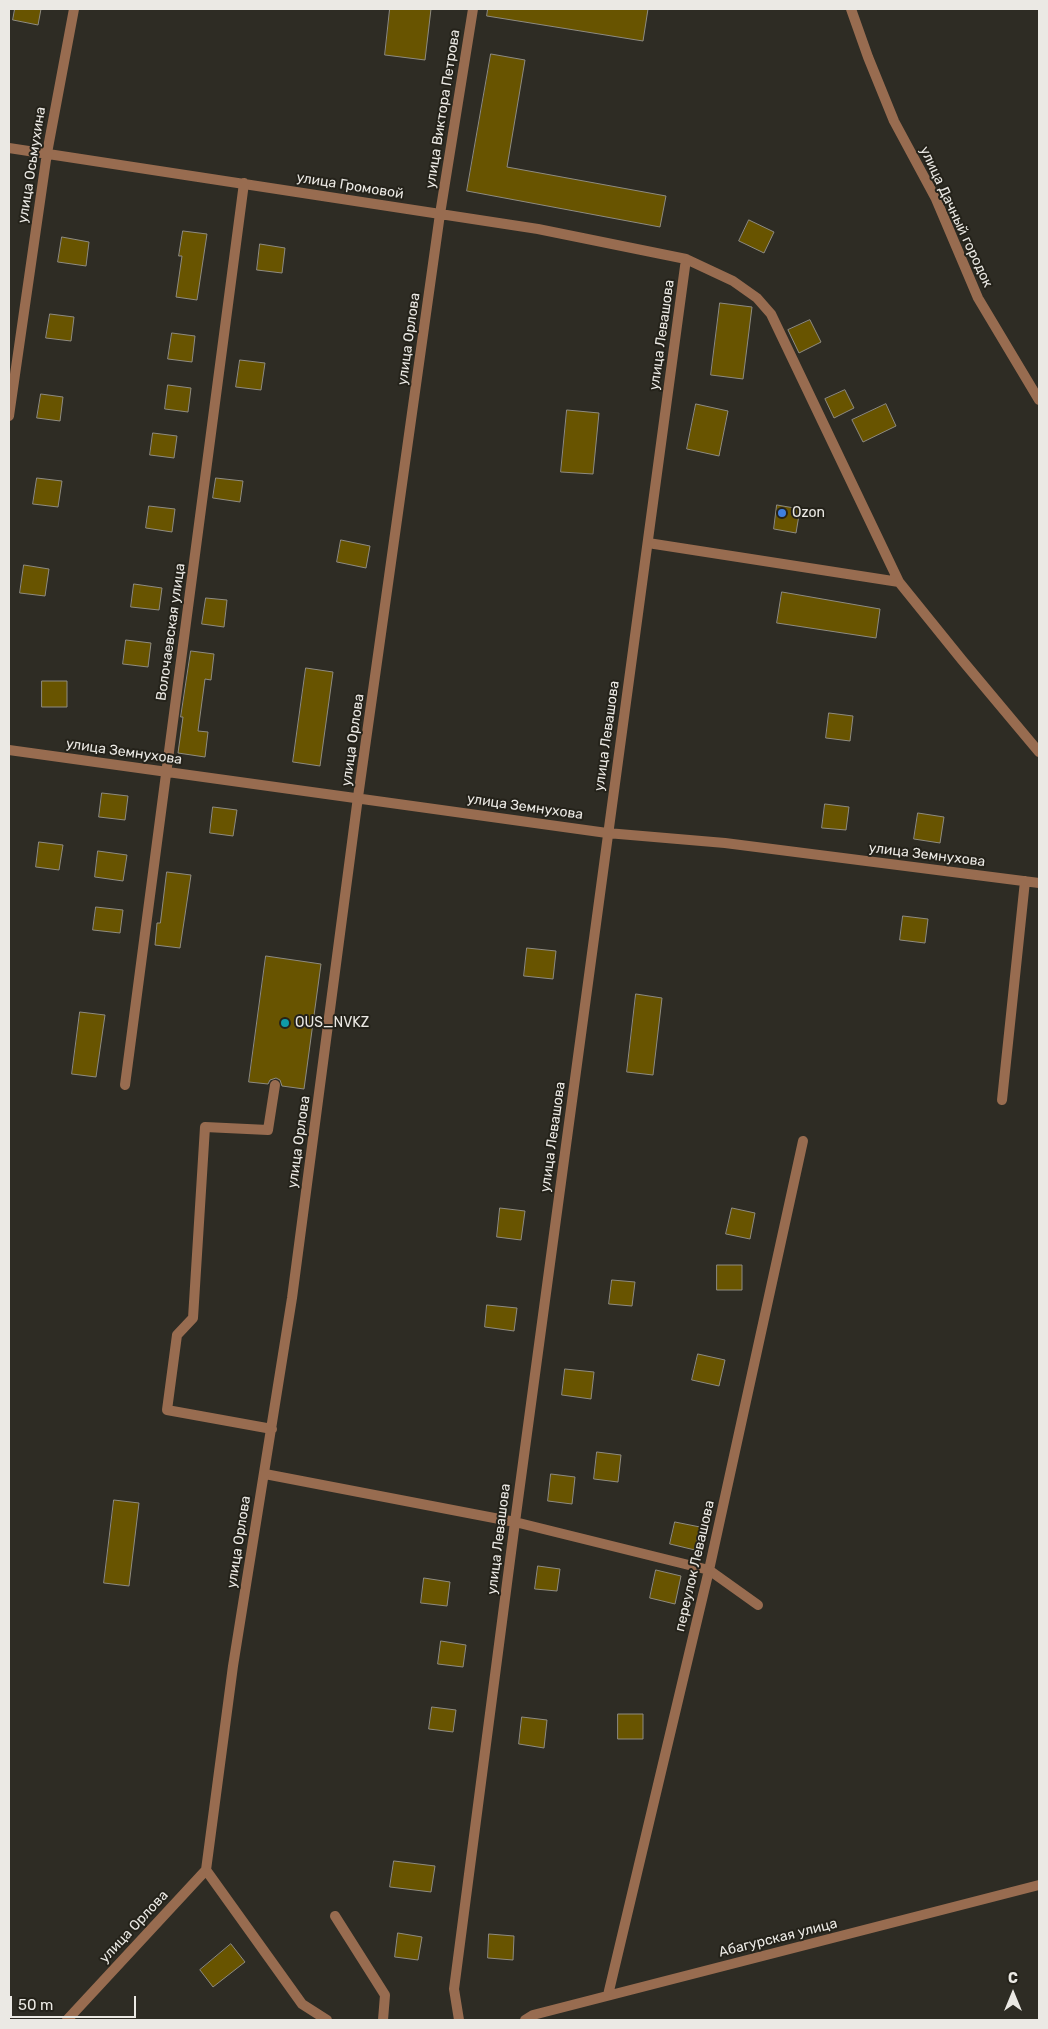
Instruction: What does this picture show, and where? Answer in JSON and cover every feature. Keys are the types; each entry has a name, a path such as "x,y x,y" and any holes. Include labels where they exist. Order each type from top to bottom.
{"street":[{"name":"улица Осьмухина","path":"9,416 47,153 74,9"},
{"name":"улица Виктора Петрова","path":"440,214 473,9"},
{"name":"улица Дачный городок","path":"851,9 894,121 936,199 978,298 1039,400"},
{"name":"улица Громовой","path":"9,148 538,229 686,259 733,281 757,298 771,314 899,582 1039,752"},
{"name":"Волочаевская улица","path":"125,1086 244,183"},
{"name":"улица Орлова","path":"67,2020 206,1870 233,1666 272,1429 316,1118 358,797 440,214"},
{"name":"улица Левашова","path":"459,2020 454,1989 607,833 686,259"},
{"path":"648,543 899,582"},
{"name":"улица Земнухова","path":"9,750 607,833 725,843 1039,883"},
{"path":"1002,1100 1025,881"},
{"path":"272,1429 167,1410 177,1335 193,1318 205,1127 268,1130 275,1086"},
{"name":"переулок Левашова","path":"608,1995 709,1570 803,1141"},
{"path":"265,1474 515,1522 709,1570 758,1605"},
{"path":"206,1870 302,2004 327,2020"},
{"name":"Абагурская улица","path":"525,2020 532,2014 1039,1885"},
{"path":"334,1916 385,1995 383,2020"}],"building":[{"path":"15,9 41,9 38,25 13,20"},
{"path":"390,9 431,9 425,60 385,55"},
{"path":"488,9 648,9 643,41 487,16"},
{"path":"491,54 525,60 507,167 666,196 660,227 467,191"},
{"path":"749,220 774,232 764,253 739,241"},
{"path":"183,231 207,234 197,300 176,297 182,256 179,256"},
{"path":"62,237 89,242 86,266 58,262"},
{"path":"260,244 285,248 282,273 257,270"},
{"path":"720,303 752,307 743,379 711,375"},
{"path":"50,314 74,317 71,341 46,338"},
{"path":"810,320 821,342 799,353 788,330"},
{"path":"172,333 195,336 192,362 168,359"},
{"path":"240,360 265,363 261,390 236,387"},
{"path":"168,385 191,388 188,412 165,409"},
{"path":"845,390 854,408 834,418 825,399"},
{"path":"41,394 63,397 60,421 37,418"},
{"path":"696,404 728,411 719,456 687,449"},
{"path":"886,404 896,426 863,442 852,420"},
{"path":"567,410 599,413 593,474 561,472"},
{"path":"153,433 177,436 174,458 150,455"},
{"path":"37,478 62,481 58,507 33,504"},
{"path":"216,478 243,481 240,502 213,498"},
{"path":"777,505 800,509 796,533 774,529"},
{"path":"149,506 175,509 172,532 146,528"},
{"path":"341,540 370,546 366,568 337,562"},
{"path":"24,565 49,569 45,596 20,593"},
{"path":"134,584 162,588 159,610 131,607"},
{"path":"782,592 880,609 876,638 777,623"},
{"path":"206,598 227,600 224,627 202,624"},
{"path":"126,640 151,643 148,667 123,664"},
{"path":"191,651 214,654 211,680 205,679 198,731 208,732 205,757 178,753 183,717 181,717"},
{"path":"306,668 333,672 320,766 293,762"},
{"path":"42,681 67,681 67,707 42,707"},
{"path":"829,713 853,716 850,741 826,738"},
{"path":"102,793 128,796 125,820 99,817"},
{"path":"825,804 849,807 846,830 822,828"},
{"path":"213,807 237,810 233,836 210,833"},
{"path":"918,813 944,817 940,843 914,839"},
{"path":"39,842 63,845 59,870 36,867"},
{"path":"98,851 127,855 123,881 95,877"},
{"path":"167,872 191,875 180,948 155,945 157,923 160,923"},
{"path":"96,907 123,910 120,933 93,930"},
{"path":"903,916 928,919 925,943 900,940"},
{"path":"527,948 556,951 553,979 524,976"},
{"name":"OUS_NVKZ","path":"266,956 321,964 304,1089 282,1086 280,1080 276,1078 270,1080 268,1084 249,1082"},
{"path":"636,994 662,998 653,1075 627,1072"},
{"path":"80,1012 105,1015 96,1077 72,1074"},
{"path":"500,1208 525,1211 521,1240 497,1237"},
{"path":"732,1208 755,1213 750,1239 726,1234"},
{"path":"717,1265 742,1265 742,1290 717,1290"},
{"path":"612,1280 635,1282 632,1306 609,1304"},
{"path":"487,1305 517,1308 514,1331 485,1327"},
{"path":"698,1354 725,1360 719,1386 692,1380"},
{"path":"565,1369 594,1372 591,1399 562,1395"},
{"path":"597,1452 621,1455 618,1482 594,1479"},
{"path":"551,1474 575,1477 572,1504 548,1501"},
{"path":"114,1500 139,1503 129,1586 104,1583"},
{"path":"675,1522 700,1527 695,1550 670,1544"},
{"path":"538,1566 560,1569 557,1591 535,1589"},
{"path":"656,1570 681,1576 675,1604 650,1598"},
{"path":"424,1578 450,1582 447,1606 421,1603"},
{"path":"441,1641 466,1645 463,1667 438,1664"},
{"path":"432,1707 456,1710 453,1732 429,1729"},
{"path":"618,1714 643,1714 643,1739 618,1739"},
{"path":"522,1717 547,1720 544,1748 519,1744"},
{"path":"394,1861 435,1866 431,1892 390,1887"},
{"path":"398,1933 422,1937 418,1960 395,1957"},
{"path":"489,1934 514,1936 513,1960 488,1958"},
{"path":"231,1944 245,1962 213,1987 200,1970"}],"place":[{"name":"Ozon","path":"782,513"},
{"name":"OUS_NVKZ","path":"285,1023"}]}
